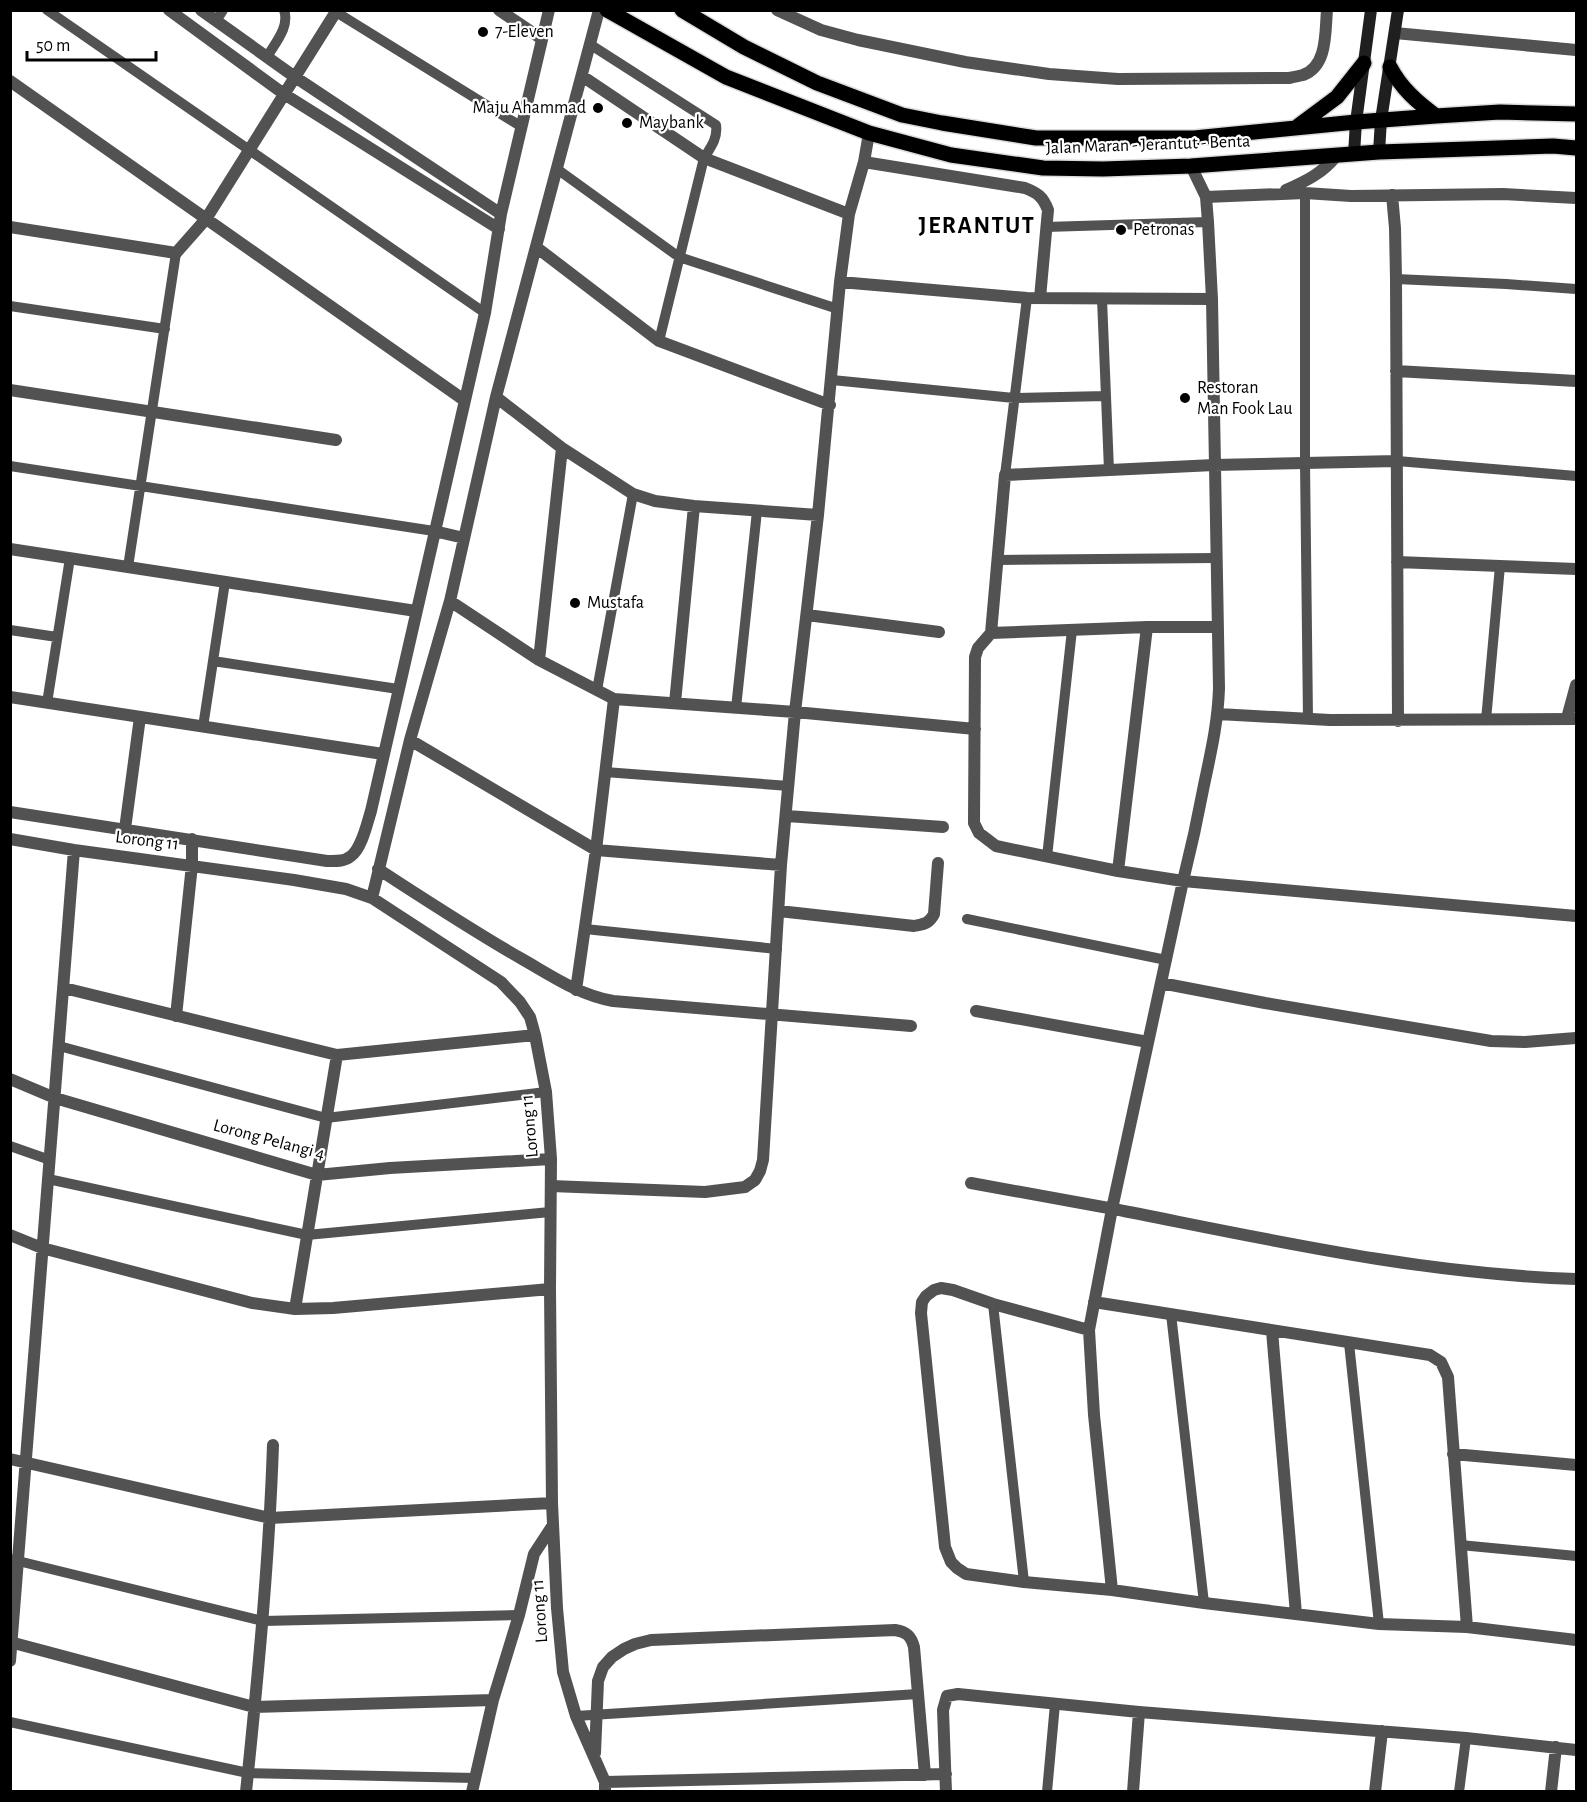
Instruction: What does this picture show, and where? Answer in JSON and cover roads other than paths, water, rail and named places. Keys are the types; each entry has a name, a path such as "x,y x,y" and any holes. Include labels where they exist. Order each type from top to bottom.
{"main road":[{"name":"Jalan Maran - Jerantut - Benta","path":"607,10 726,77 869,134 951,155 1043,168 1103,169 1191,166 1379,152 1553,146 1576,148"},
{"name":"Jalan Maran - Jerantut - Benta","path":"682,10 744,46 817,83 902,115 1036,138 1194,138 1436,116 1500,112 1576,114"},
{"path":"1296,128 1336,97 1364,63"},
{"path":"1390,67 1399,83 1418,103 1436,116"}],"street":[{"path":"169,10 284,94 499,229"},
{"path":"201,10 220,16 294,78 501,214"},
{"path":"500,10 542,39"},
{"path":"10,812 327,861 341,861 352,856 364,834 383,754 484,313 501,214 549,10"},
{"path":"372,898 410,740 450,601 496,397 599,10"},
{"path":"777,10 820,30 965,62 1049,74 1118,79 1289,78 1304,75 1315,68 1322,56 1327,10"},
{"path":"1354,154 1371,10"},
{"path":"1379,152 1381,120 1398,10"},
{"path":"10,228 176,253 206,219 336,11"},
{"path":"1395,33 1576,50"},
{"path":"582,76 704,158 849,214"},
{"path":"10,81 464,400"},
{"path":"551,1186 705,1191 745,1186 760,1171 763,1161 781,865 795,712 830,405 840,282 849,214 864,162 869,134"},
{"path":"1281,193 1314,177 1336,156"},
{"path":"864,162 1025,188 1036,192 1043,198 1048,210 1040,298"},
{"path":"1112,1590 1094,1415 1089,1330 1112,1209 1218,714 1212,299 1206,197 1191,166"},
{"path":"1206,197 1305,193 1351,196 1503,194 1576,198"},
{"path":"1392,195 1396,279 1398,721"},
{"path":"536,247 659,341 830,405"},
{"path":"840,282 1027,298 1212,299"},
{"path":"1396,371 1576,381"},
{"path":"10,390 336,440"},
{"path":"496,397 562,448 633,494 655,501 694,506 818,515"},
{"path":"539,660 562,448"},
{"path":"1397,460 1214,465 1005,475 991,633 978,648 975,657 974,823 979,833 996,846 1118,872 1183,881 1576,916"},
{"path":"675,703 694,506"},
{"path":"434,531 464,538"},
{"path":"10,549 416,611"},
{"path":"1397,562 1576,569"},
{"path":"450,601 539,660 614,699 795,712 975,729"},
{"path":"807,615 939,632"},
{"path":"991,633 1148,627 1217,627"},
{"path":"1118,872 1148,627"},
{"path":"1218,714 1398,721 1572,718 1576,685"},
{"path":"10,697 383,754"},
{"path":"576,990 614,699"},
{"path":"125,829 140,717"},
{"path":"410,740 596,850 781,865"},
{"path":"787,816 943,827"},
{"path":"176,1016 192,865 192,839"},
{"name":"Lorong 11","path":"11,842 192,865 346,889 372,898 501,982 520,1002 530,1017 546,1092 551,1159 552,1503 557,1608 563,1672 576,1716 605,1787"},
{"path":"10,1661 14,1560 25,1462 74,850"},
{"path":"779,910 914,926 926,924 934,914 938,862"},
{"path":"378,869 474,931 576,990 595,998 911,1026"},
{"path":"1161,983 1491,1041 1526,1042 1576,1038"},
{"path":"64,988 337,1055 535,1035"},
{"path":"976,1011 1148,1042"},
{"path":"295,1309 337,1055"},
{"name":"Lorong Pelangi 4","path":"10,1079 55,1098 317,1175 390,1168 551,1159"},
{"path":"971,1183 1287,1244 1383,1260 1479,1273 1576,1279"},
{"path":"10,1235 42,1248 252,1303 295,1309 343,1308 550,1289"},
{"path":"1089,1330 942,1288 934,1290 922,1302 921,1313 945,1547 951,1562 966,1574 1379,1624 1467,1627 1576,1640"},
{"path":"1094,1302 1430,1355 1441,1362 1448,1377 1467,1627"},
{"path":"1272,1331 1296,1614"},
{"path":"246,1791 263,1621 273,1445"},
{"path":"1453,1454 1576,1465"},
{"path":"10,1459 270,1518 552,1503"},
{"path":"472,1791 493,1700 519,1615 534,1554 553,1525"},
{"path":"594,1758 598,1681 603,1667 612,1657 635,1644 651,1640 895,1630 904,1631 909,1635 914,1647 925,1774"},
{"path":"11,1643 254,1707 493,1700"},
{"path":"946,1791 943,1710 947,1696 958,1694 1139,1712 1466,1738 1576,1750"},
{"path":"1133,1791 1139,1712"},
{"path":"1375,1791 1382,1731"},
{"path":"1551,1791 1556,1747"},
{"path":"605,1787 946,1774"}],"lane":[{"path":"47,10 484,313"},
{"path":"267,57 285,26 287,19 284,10"},
{"path":"336,11 522,127"},
{"path":"591,45 716,125 717,133 714,142 704,158 659,341"},
{"path":"557,169 679,257 838,309"},
{"path":"1305,193 1308,719"},
{"path":"1046,227 1208,222"},
{"path":"128,567 176,253"},
{"path":"1396,279 1576,289"},
{"path":"1005,475 1027,298"},
{"path":"1102,298 1109,470"},
{"path":"10,306 165,330"},
{"path":"832,380 1014,398 1106,396"},
{"path":"1397,460 1576,476"},
{"path":"10,466 434,531"},
{"path":"597,690 633,494"},
{"path":"736,708 757,511"},
{"path":"47,703 70,558"},
{"path":"996,560 1216,558"},
{"path":"1486,720 1500,566"},
{"path":"203,727 225,582"},
{"path":"10,630 57,637"},
{"path":"1047,857 1072,630"},
{"path":"213,661 398,689"},
{"path":"605,772 789,786"},
{"path":"967,919 1166,960"},
{"path":"585,929 777,949"},
{"path":"59,1046 326,1118 546,1092"},
{"path":"10,1146 50,1160"},
{"path":"48,1179 307,1235 550,1212"},
{"path":"993,1304 1024,1582"},
{"path":"1171,1314 1204,1603"},
{"path":"1349,1343 1379,1624"},
{"path":"1460,1545 1576,1556"},
{"path":"14,1560 263,1621 519,1615"},
{"path":"576,1716 918,1694"},
{"path":"1047,1791 1055,1704"},
{"path":"10,1722 248,1773 476,1778"},
{"path":"1459,1791 1466,1738"}],"place":[{"name":"7-Eleven","path":"483,32"},
{"name":"Maju Ahammad","path":"598,108"},
{"name":"Maybank","path":"627,123"},
{"name":"Petronas","path":"1121,230"},
{"name":"Restoran Man Fook Lau","path":"1185,398"},
{"name":"Mustafa","path":"575,603"}],"district":[{"name":"JERANTUT","path":"977,226"}]}
